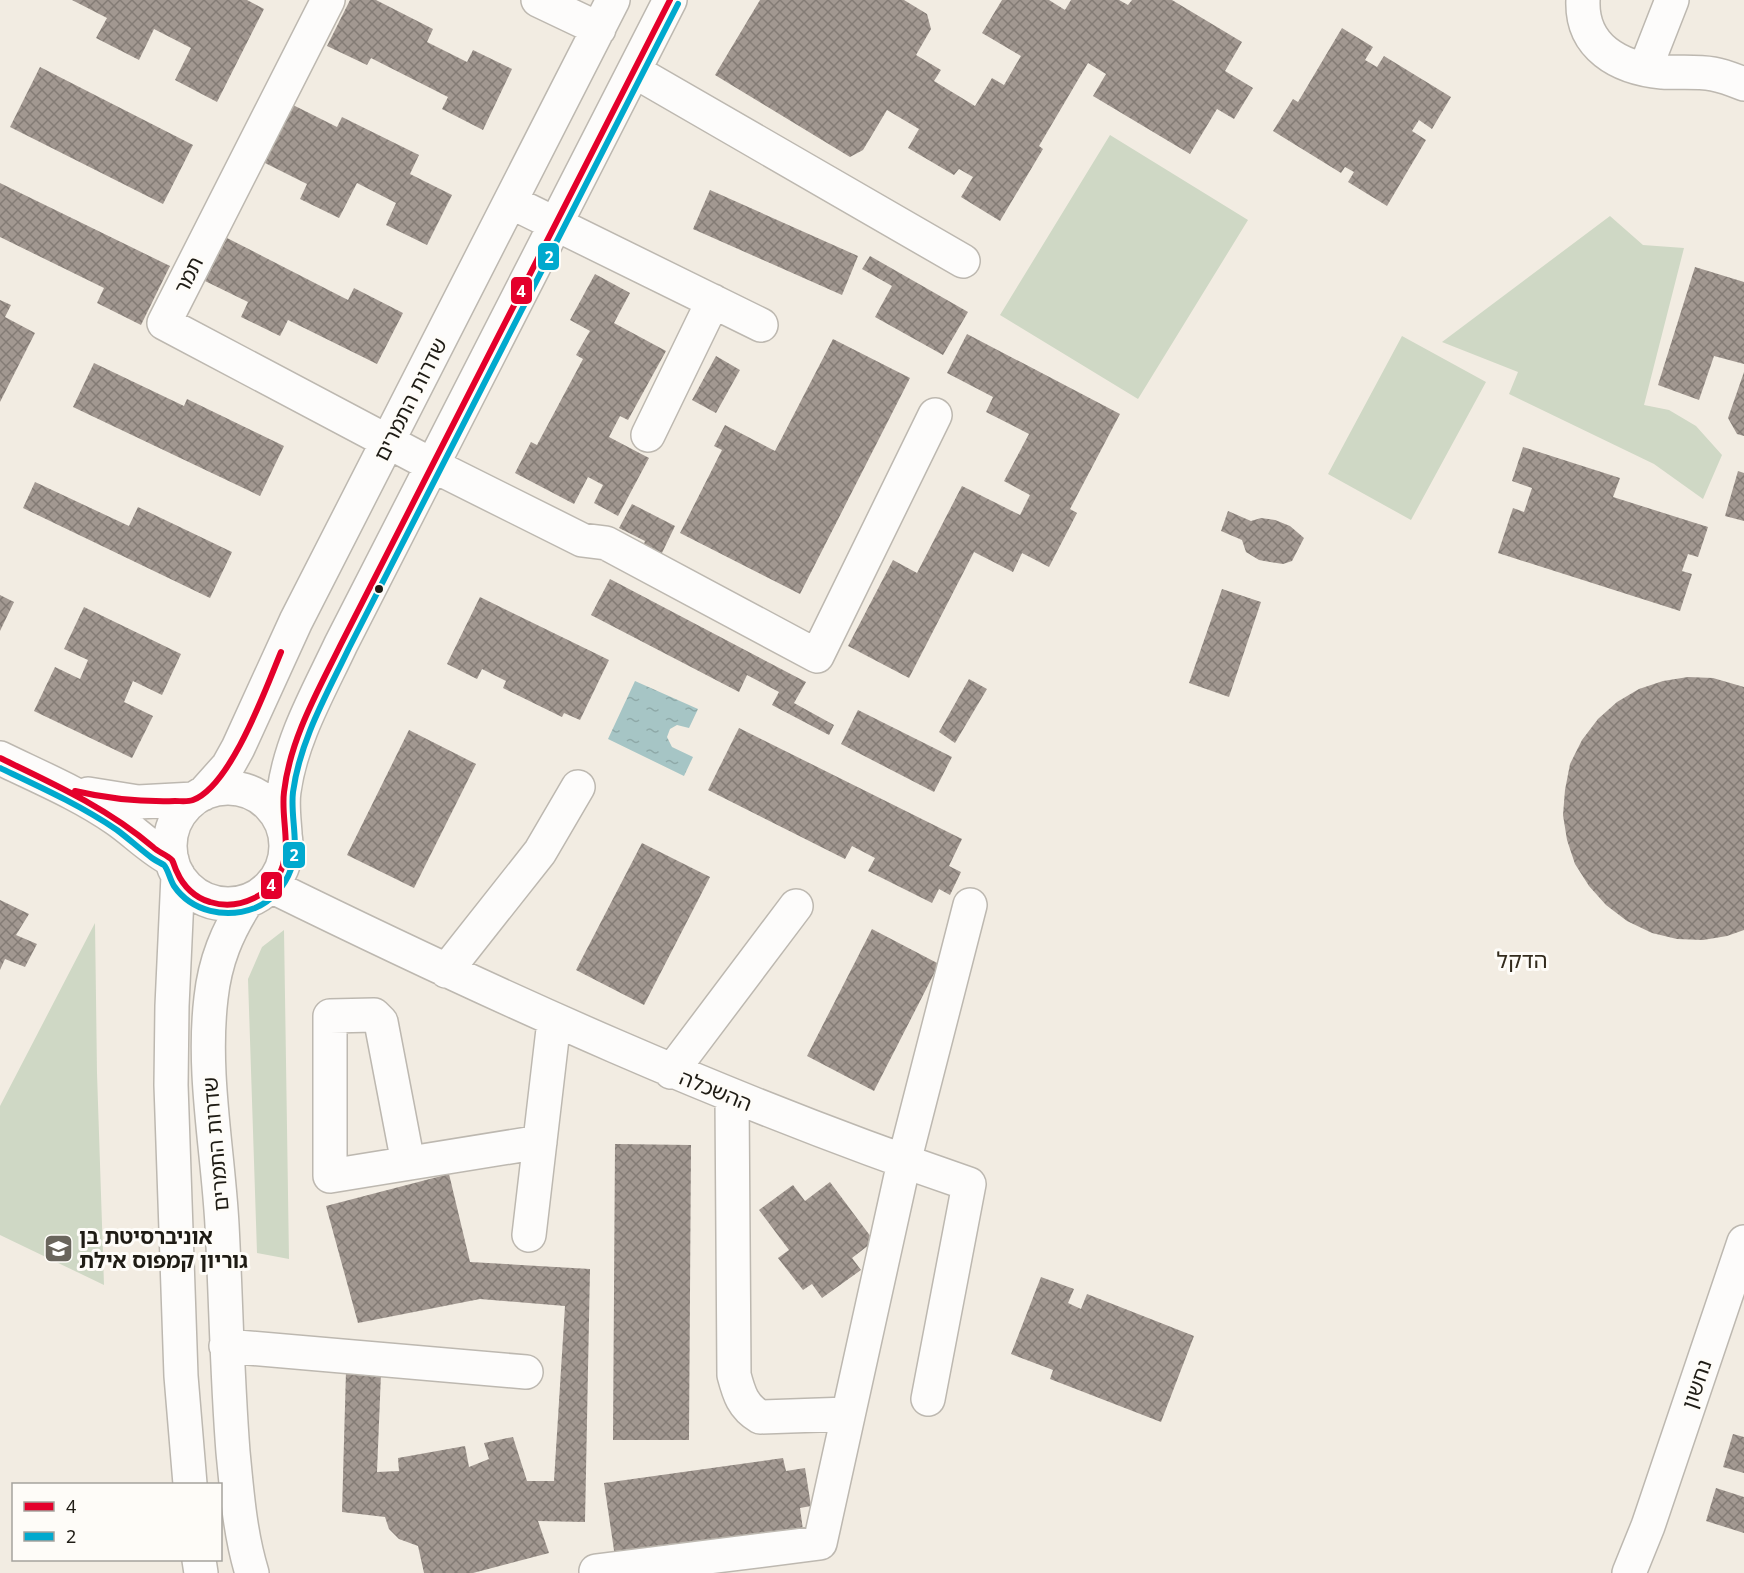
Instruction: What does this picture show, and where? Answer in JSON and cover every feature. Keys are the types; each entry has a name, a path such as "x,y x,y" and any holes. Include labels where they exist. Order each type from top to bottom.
{"street":[{"name":"תמר","path":"327,0 164,323 389,440"},
{"path":"538,0 606,14"},
{"path":"0,758 60,787 114,818 162,855 175,868 189,889 209,902 231,904 259,893 283,866 286,844 284,793 289,765 298,737 341,644 670,0"},
{"path":"1583,0 1582,15 1589,35 1605,52 1625,63 1645,69 1713,74 1744,84"},
{"path":"1645,69 1672,0"},
{"name":"שדרות התמרים","path":"199,797 228,766 238,748 296,621 606,14"},
{"path":"634,71 963,261"},
{"path":"511,202 761,325"},
{"path":"648,435 713,301"},
{"path":"389,440 432,465 582,540 606,543 817,656 935,415"},
{"path":"60,787 123,801 153,802 199,797 225,789 236,789 253,794 268,804 275,812 285,833"},
{"path":"446,971 540,852 578,787"},
{"path":"175,868 170,838 173,827 185,807 199,797"},
{"name":"שדרות התמרים","path":"175,868 177,923 172,1006 171,1085 181,1376 190,1483"},
{"name":"שדרות התמרים","path":"252,1573 244,1543 238,1501 226,1346 222,1225 210,1077 209,1023 211,996 222,946 232,924 259,893"},
{"name":"ההשכלה","path":"259,893 446,971 671,1072 904,1162 969,1184 928,1399"},
{"path":"596,1571 820,1543 904,1162 970,904"},
{"path":"671,1072 796,906"},
{"path":"408,1163 381,1022 374,1015 330,1016 330,1176 540,1142"},
{"path":"529,1235 554,1020"},
{"path":"732,1097 734,1375 740,1397 751,1412 760,1417 848,1414"},
{"name":"נחשון","path":"1629,1573 1648,1526 1744,1242"},
{"path":"226,1346 526,1372"},
{"name":"נחשון","path":"1648,1526 1653,1573"}],"green space":[{"path":"1110,135 1248,220 1138,399 1000,315"},
{"path":"1610,216 1643,245 1684,248 1644,405 1669,410 1696,426 1722,455 1703,499 1654,464 1509,394 1518,372 1442,342"},
{"path":"1402,336 1486,382 1411,520 1328,474"},
{"path":"95,923 104,1285 0,1235 0,1106"},
{"path":"284,930 289,1259 257,1253 248,979 262,947"}],"water":[{"path":"635,681 698,709 689,728 677,725 670,729 667,737 672,747 693,757 684,776 608,739"}],"building":[{"path":"72,0 247,0 264,9 217,102 175,80 191,48 154,29 139,60 96,38 107,18"},
{"path":"350,0 376,0 433,29 427,42 467,62 473,50 512,69 483,130 442,109 448,97 371,58 367,65 327,46"},
{"path":"760,0 904,0 927,14 931,29 916,55 941,70 934,81 975,106 992,78 1004,85 1021,56 982,33 1002,0 1049,0 1065,10 1071,0 1119,0 1128,5 1132,0 1172,0 1242,42 1225,71 1253,88 1234,119 1217,109 1190,154 1093,96 1106,74 1088,63 1039,146 1043,149 1000,221 961,197 973,177 959,169 954,175 908,148 919,129 887,110 863,150 850,157 715,75"},
{"path":"1342,28 1373,47 1365,60 1377,67 1384,56 1451,97 1432,129 1419,120 1412,131 1426,140 1387,206 1348,182 1354,172 1345,167 1341,173 1273,131 1293,99 1298,102"},
{"path":"40,67 193,145 163,204 10,127"},
{"path":"283,100 337,127 342,117 419,155 410,174 452,195 427,245 386,225 396,203 357,183 339,218 300,199 307,184 255,158"},
{"path":"0,183 170,266 141,325 97,303 104,288 0,237"},
{"path":"710,190 858,256 842,295 693,229"},
{"path":"227,238 348,300 354,288 403,313 377,364 288,320 280,336 241,317 248,302 205,281"},
{"path":"870,256 968,312 943,355 875,317 892,286 862,269"},
{"path":"1695,267 1744,282 1744,364 1714,356 1699,400 1658,385"},
{"path":"595,274 630,293 614,323 666,351 628,420 620,416 609,437 649,458 618,516 594,503 603,485 588,477 574,504 515,473 531,442 537,445 583,359 576,355 590,331 570,320"},
{"path":"0,300 11,305 5,317 35,333 0,402"},
{"path":"967,334 1120,414 1070,509 1077,513 1049,567 1022,553 1013,572 974,552 909,678 848,646 893,560 917,573 962,486 1020,515 1030,495 1004,481 1029,434 986,412 993,397 947,373"},
{"path":"833,339 910,378 800,594 680,533 722,450 714,446 725,425 775,451"},
{"path":"716,356 740,370 716,413 692,400"},
{"path":"94,363 184,406 187,399 284,446 260,496 73,407"},
{"path":"1744,372 1744,436 1737,434 1728,418"},
{"path":"1523,447 1620,478 1613,497 1708,527 1698,557 1688,554 1682,571 1692,574 1680,611 1498,553 1513,508 1524,512 1532,488 1512,481"},
{"path":"1738,471 1744,473 1744,521 1725,516"},
{"path":"35,482 129,526 138,507 232,552 210,598 23,508"},
{"path":"632,504 675,526 661,555 643,546 645,541 619,528"},
{"path":"1228,511 1251,521 1261,518 1290,526 1304,538 1292,561 1283,564 1259,560 1246,552 1242,540 1221,531"},
{"path":"610,579 806,682 794,703 834,725 829,735 772,705 779,692 747,675 739,692 591,615"},
{"path":"1222,589 1261,602 1229,697 1189,683"},
{"path":"0,595 14,602 0,631"},
{"path":"480,597 609,660 580,720 564,713 562,717 503,688 506,681 482,669 477,679 447,664"},
{"path":"84,607 181,654 162,695 133,681 124,702 153,716 132,758 34,711 55,667 80,679 88,660 64,649"},
{"path":"1688,677 1713,678 1744,687 1744,930 1727,936 1703,940 1677,939 1652,933 1627,921 1606,905 1589,886 1575,864 1567,840 1563,815 1570,764 1582,740 1598,719 1617,702 1639,689 1663,681"},
{"path":"969,679 987,689 955,743 939,732"},
{"path":"858,710 952,757 934,792 841,744"},
{"path":"739,728 962,839 949,866 961,872 950,895 939,889 932,903 868,871 875,858 852,846 845,859 708,790"},
{"path":"409,730 476,764 414,888 347,855"},
{"path":"642,843 710,877 644,1005 576,970"},
{"path":"0,900 29,914 16,935 37,944 25,967 5,959 0,970"},
{"path":"872,929 939,964 874,1091 807,1056"},
{"path":"615,1144 691,1145 689,1440 613,1440"},
{"path":"449,1174 470,1262 590,1269 585,1522 538,1521 549,1553 473,1573 424,1573 418,1546 399,1539 389,1529 385,1517 342,1512 346,1371 381,1373 377,1472 399,1471 398,1458 465,1446 469,1467 489,1459 484,1443 513,1437 527,1481 554,1481 565,1306 480,1299 358,1323 326,1206"},
{"path":"830,1182 874,1241 852,1258 861,1270 822,1298 812,1284 803,1290 778,1258 789,1250 759,1210 793,1185 805,1201"},
{"path":"1041,1277 1074,1289 1068,1303 1081,1309 1087,1294 1194,1336 1161,1422 1050,1379 1053,1370 1011,1354"},
{"path":"1733,1434 1744,1437 1744,1473 1723,1467"},
{"path":"783,1458 786,1471 805,1468 811,1506 800,1508 803,1530 615,1557 604,1483"},
{"path":"1716,1488 1744,1497 1744,1533 1706,1521"}],"transit line":[{"name":"4","path":"0,758 80,798 117,820 172,860 186,887 205,900 221,904 243,902 254,898 272,885 283,865 285,856 283,801 287,772 292,753 314,698 670,0"},
{"name":"2","path":"0,768 74,804 117,830 164,865 181,895 200,907 221,913 244,911 261,905 277,892 294,860 293,792 302,754 315,718 678,4"},
{"name":"4","path":"75,791 150,801 193,800 207,791 234,757 257,711 281,652"}],"place":[{"name":"אוניברסיטת בן גוריון קמפוס אילת","path":"58,1248"}],"district":[{"name":"הדקל","path":"1522,959"}]}
